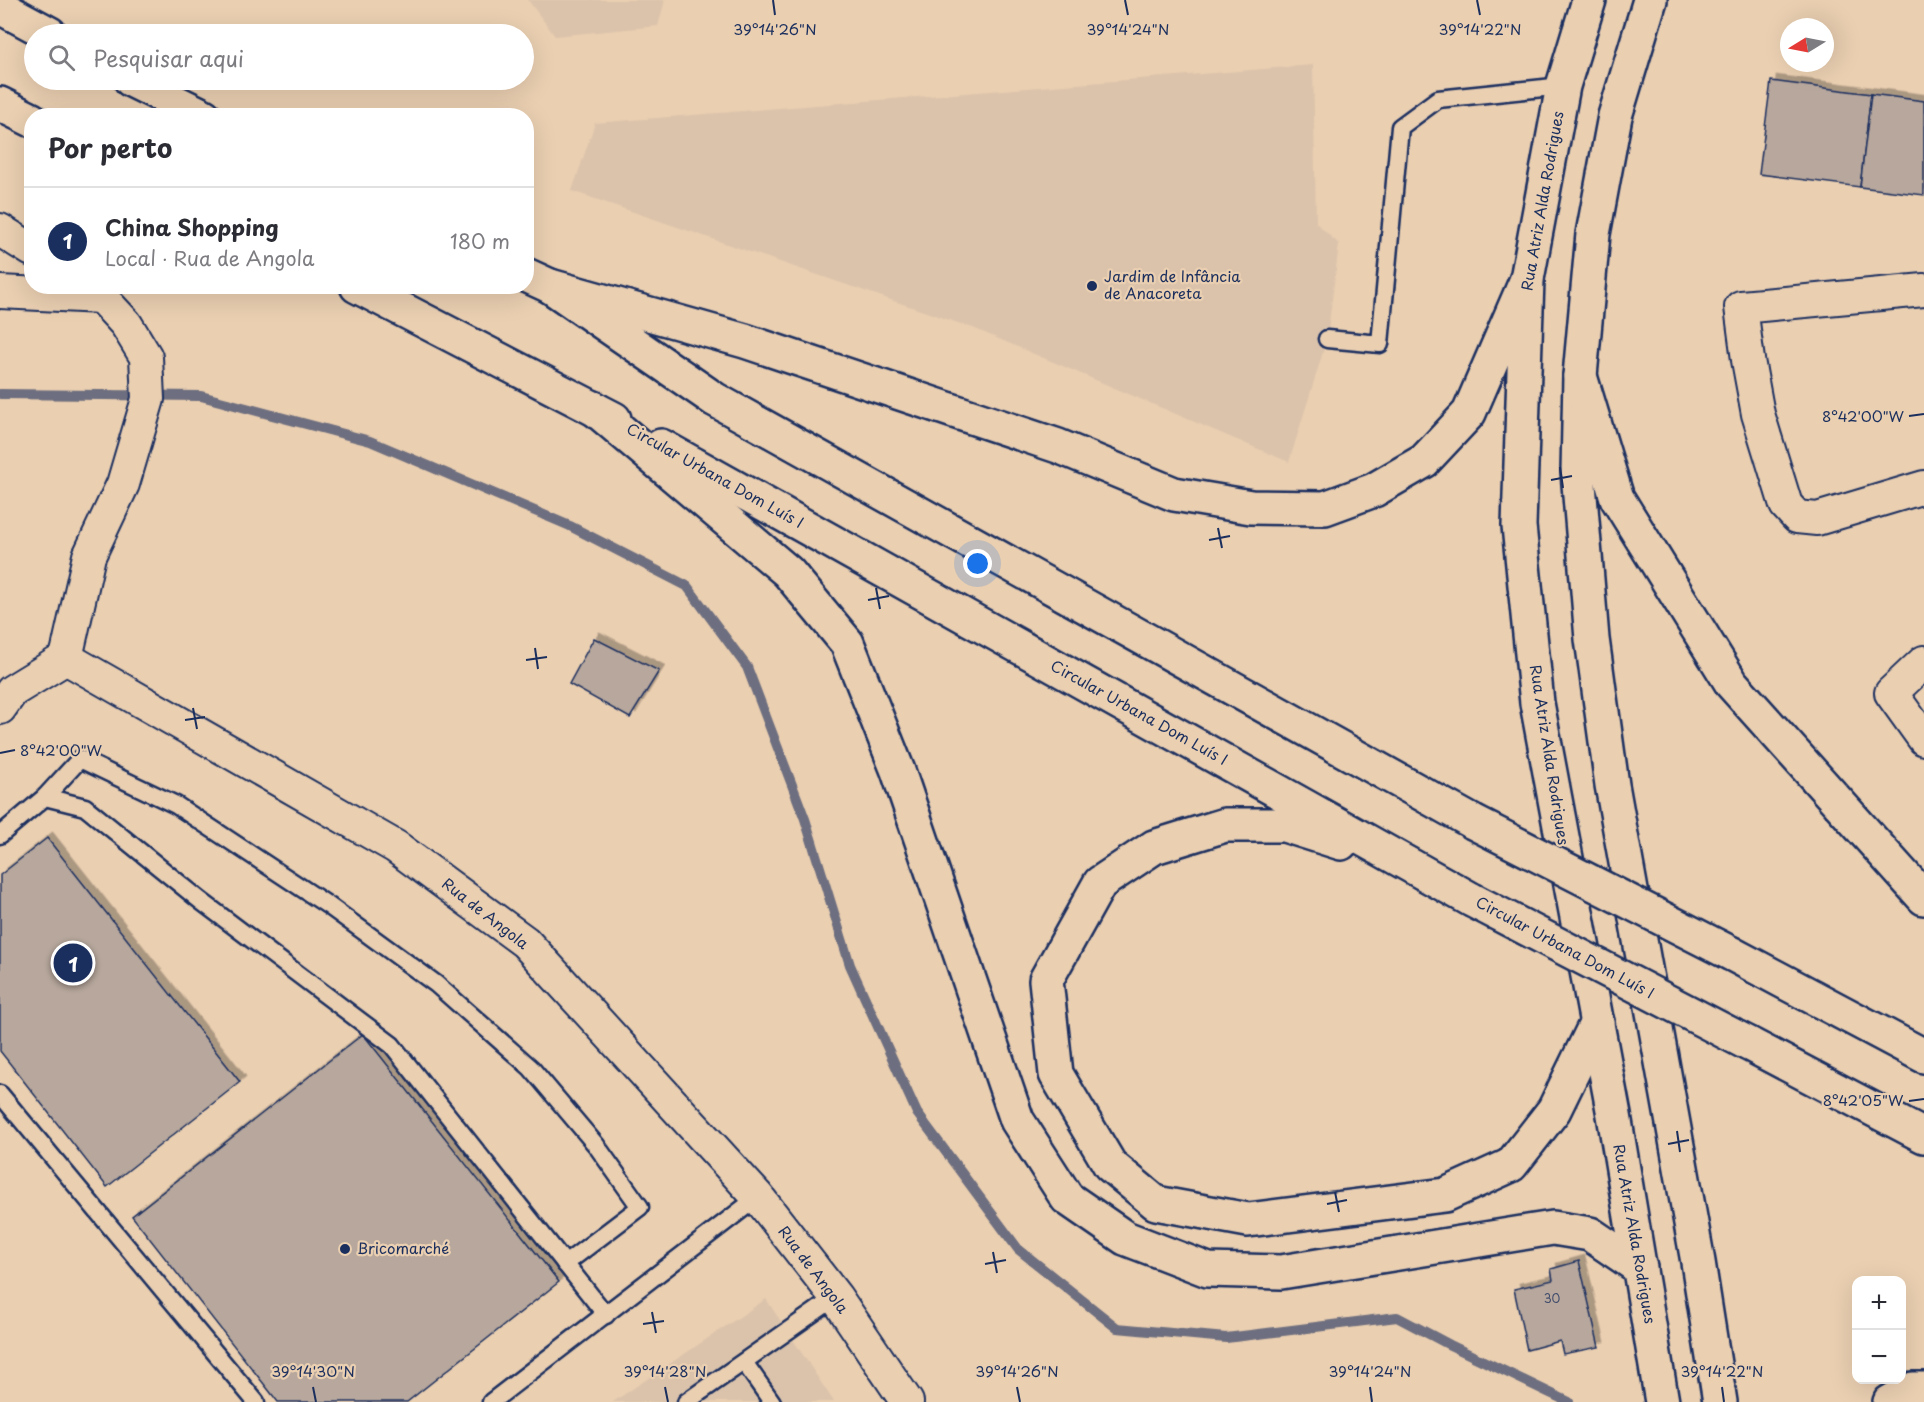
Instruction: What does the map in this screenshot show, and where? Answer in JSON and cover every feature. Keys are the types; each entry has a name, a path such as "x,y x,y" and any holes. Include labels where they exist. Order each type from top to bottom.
{"main road":[{"name":"Rua Atriz Alda Rodrigues","path":"1588,0 1563,86 1527,279 1520,526 1537,703 1597,1022 1662,1402"},
{"path":"1650,0 1615,116 1593,234 1580,376 1578,472 1592,639 1612,785 1698,1262 1720,1402"},
{"path":"0,7 31,24"},
{"path":"151,90 188,108"},
{"path":"0,104 24,116"},
{"path":"538,281 745,341 1058,446 1174,494 1251,507 1325,508 1374,490 1424,461 1469,413 1527,279"},
{"path":"538,281 714,399 1473,822 1732,954 1924,1056"},
{"name":"Circular Urbana Dom Luís I","path":"373,294 594,408 1472,900 1924,1136"},
{"path":"1580,376 1617,498 1732,684 1924,898"},
{"path":"594,408 788,572 847,643 898,771 1017,1120 1067,1198 1125,1238 1208,1270 1281,1272 1553,1228 1590,1234 1640,1268"},
{"path":"1410,865 1284,825 1225,825 1154,847 1100,883 1046,980 1056,1074 1110,1165 1156,1203 1248,1220 1445,1195 1511,1165 1554,1110 1597,1022"},
{"path":"1890,1402 1912,1389 1924,1389"}],"street":[{"path":"0,230 24,245"},
{"path":"1924,290 1741,307 1758,414 1786,505 1797,517 1817,519 1924,487"},
{"path":"0,292 24,292"},
{"path":"0,708 12,691 66,658 89,556 123,484 147,388 146,357 126,324 95,294"},
{"name":"Rua de Angola","path":"66,658 396,846 525,942 758,1197 836,1297 907,1402"},
{"path":"1924,662 1891,693 1924,739"}],"lane":[{"path":"1327,339 1380,344 1400,127 1438,99 1563,86"},
{"path":"0,835 45,797 80,759 176,805 329,906 436,984 531,1068 596,1145 640,1207 566,1264"},
{"path":"45,797 86,807 201,902 392,1045 606,1315"},
{"path":"0,1094 256,1402"},
{"path":"492,1402 758,1197"},
{"path":"686,1402 836,1297"},
{"path":"744,1362 772,1402"}],"shaded area":[{"path":"528,0 665,0 658,26 555,36"},
{"name":"Jardim de Infância de Anacoreta","path":"1313,65 1316,223 1339,244 1327,339 1289,462 973,328 572,191 595,123"},
{"path":"766,1299 834,1402 613,1402 741,1316"}],"building":[{"path":"1771,81 1871,94 1860,187 1759,174"},
{"path":"1871,94 1924,101 1924,195 1860,187"},
{"path":"594,638 659,671 630,718 569,684"},
{"path":"47,838 240,1082 107,1187 0,1051 0,875"},
{"name":"Bricomarché","path":"363,1034 559,1282 407,1402 278,1402 132,1216"},
{"path":"1579,1261 1599,1347 1563,1354 1560,1341 1527,1350 1514,1289 1553,1280 1551,1269"}],"waterway":[{"path":"0,394 201,396 370,441 570,526 687,586 747,667 805,819 850,965 917,1113 1018,1249 1117,1328 1226,1338 1397,1317 1569,1402"}],"place":[{"name":"Jardim de Infância de Anacoreta","path":"1092,286"},
{"name":"China Shopping","path":"73,963"},
{"name":"Bricomarché","path":"345,1249"}]}
